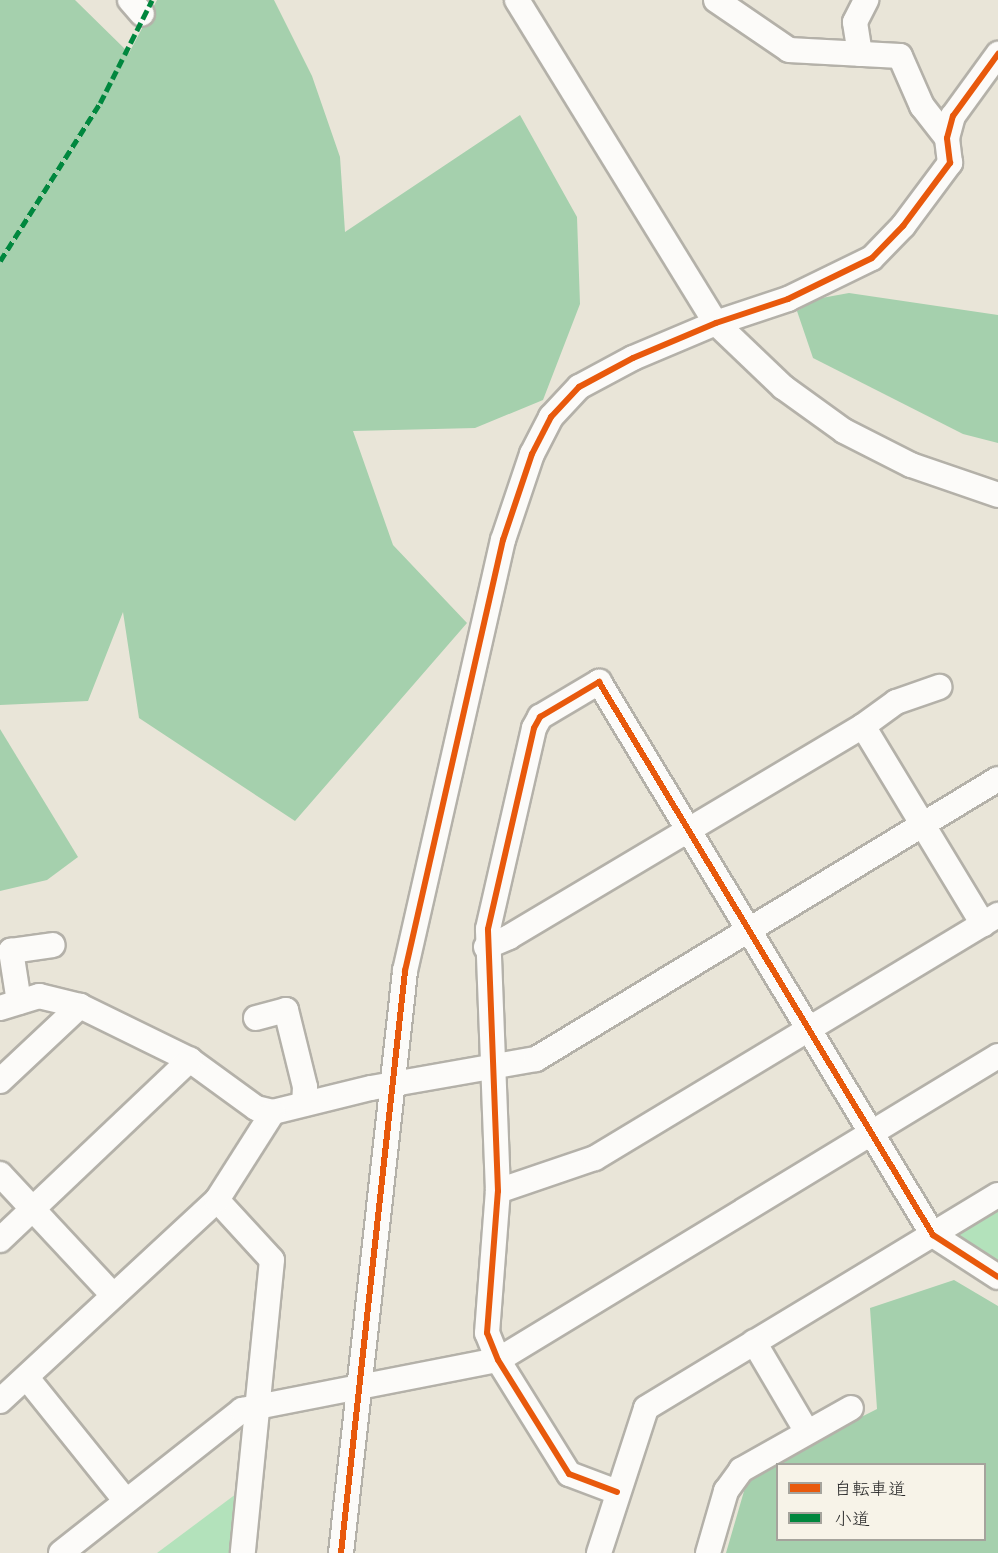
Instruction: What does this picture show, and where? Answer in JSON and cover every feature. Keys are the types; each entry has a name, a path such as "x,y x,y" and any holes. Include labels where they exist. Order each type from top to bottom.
{"street":[{"path":"517,0 716,323 783,387 844,431 918,468 998,495"},
{"path":"716,0 789,50 900,56 922,106 947,138"},
{"path":"860,54 855,22 866,0"},
{"path":"341,1553 390,1086 405,971 503,540 532,454 551,417 579,387 633,358 716,323 788,299 872,258 903,226 950,163 947,138 953,116 998,54"},
{"path":"617,1492 569,1474 498,1360 489,1343 487,1321 498,1191 486,947 534,728 540,717 599,682 933,1235 998,1277"},
{"path":"486,947 509,937 863,726 896,702 939,687"},
{"path":"498,1191 596,1158 991,919 921,826 863,726"},
{"path":"53,945 11,951 10,1005 46,996 80,1006 190,1060 256,1108 273,1112 390,1086 536,1059 998,779"},
{"path":"0,1082 80,1006"},
{"path":"256,1018 286,1010 305,1088 304,1104"},
{"path":"61,1553 242,1410 498,1360 998,1056"},
{"path":"0,1240 190,1060"},
{"path":"0,1401 216,1200 273,1112"},
{"path":"0,1174 113,1295"},
{"path":"600,1553 617,1492 646,1408 998,1196"},
{"path":"216,1200 272,1260 243,1553"},
{"path":"754,1342 807,1432"},
{"path":"27,1378 126,1501"},
{"path":"708,1553 726,1491 736,1475 851,1408"}],"green space":[{"path":"0,0 75,0 129,53 157,0 274,0 312,76 340,157 345,232 520,115 577,217 580,304 543,400 475,428 353,431 393,545 467,623 295,821 139,718 123,612 88,701 0,705"},
{"path":"849,293 998,315 998,443 963,434 813,358 797,311 816,299"},
{"path":"0,729 78,857 47,880 0,891"},
{"path":"998,1207 998,1267 949,1237"},
{"path":"954,1280 998,1306 998,1553 726,1553 749,1474 877,1409 870,1308"},
{"path":"240,1491 234,1553 157,1553"}],"marked path":[{"path":"0,261 100,103 152,0"}],"cycle path":[{"path":"341,1553 405,971 503,540 532,454 551,417 579,387 633,358 716,323 788,299 872,258 903,226 950,163 947,138 953,116 998,54"},
{"path":"617,1492 569,1474 498,1360 487,1333 498,1191 488,929 534,728 540,717 599,682 933,1235 998,1277"}]}
